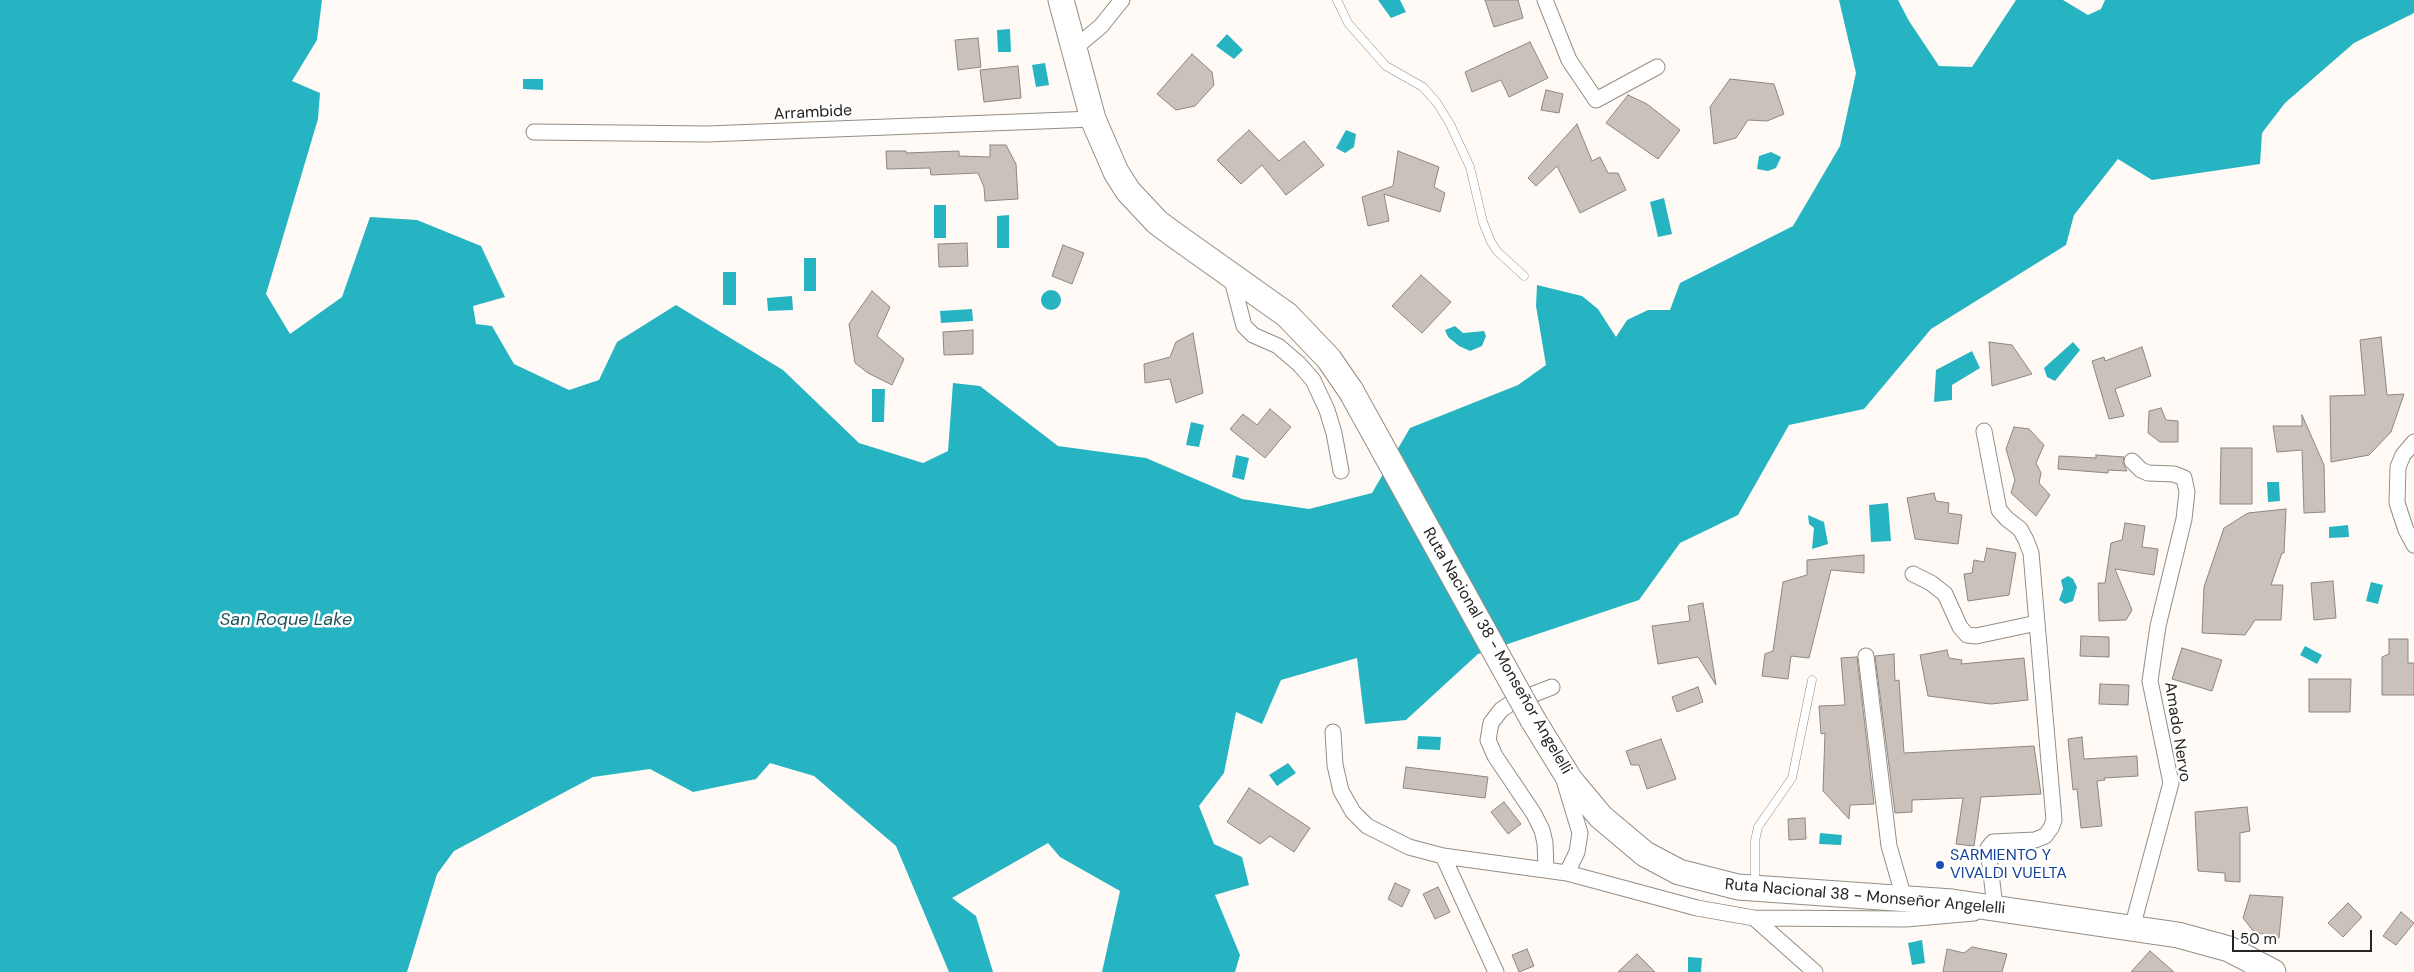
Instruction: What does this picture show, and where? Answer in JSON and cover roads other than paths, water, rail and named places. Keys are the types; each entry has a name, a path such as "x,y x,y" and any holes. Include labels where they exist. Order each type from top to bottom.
{"main road":[{"name":"Ruta Nacional 38 - Monseñor Angelelli","path":"1061,0 1093,119 1116,172 1142,208 1173,234 1287,315 1330,359 1351,391 1533,720 1557,760 1590,806 1610,826 1645,854 1679,872 1697,878 1755,888 1904,898 2004,909 2132,928 2204,941 2229,949 2273,972"}],"street":[{"path":"1075,48 1101,26 1122,0"},
{"path":"1545,0 1569,60 1596,100 1657,67"},
{"name":"Arrambide","path":"534,132 734,134 918,124 1093,119"},
{"path":"1231,276 1244,326 1253,336 1278,346 1299,364 1313,380 1327,410 1334,433 1340,471"},
{"path":"1333,732 1335,765 1341,791 1353,812 1367,826 1386,837 1409,847 1443,856 1567,873 1697,908 1754,918 1906,919 2004,909 1988,848 1993,842 2035,840 2045,836 2052,828 2054,820 2030,553 2020,529 2007,519 2000,510 1984,431"},
{"path":"2414,442 2403,455 2398,467 2397,504 2414,546"},
{"name":"Amado Nervo","path":"2132,461 2135,466 2148,473 2174,474 2184,478 2187,492 2184,519 2153,648 2150,681 2171,783 2132,928"},
{"path":"1913,574 1931,583 1945,594 1960,627 1967,634 1976,636 2037,623"},
{"path":"1866,656 1888,846 1904,898"},
{"path":"1546,870 1542,830 1534,814 1495,756 1488,740 1491,723 1501,710 1511,703 1552,687"},
{"path":"1557,760 1580,833 1577,852 1567,873"},
{"path":"1443,856 1496,972"},
{"path":"1754,918 1815,972"}],"lane":[{"path":"1337,0 1348,23 1386,66 1422,87 1437,103 1450,124 1470,167 1483,222 1491,242 1497,251 1524,276"},
{"path":"1755,888 1755,840 1758,827 1792,778 1812,680"}],"water":[{"name":"San Roque Lake","path":"0,0 322,0 317,40 292,81 320,93 318,119 266,294 290,334 342,297 370,217 417,220 481,246 505,297 473,306 476,324 492,326 514,364 569,390 599,380 617,342 676,305 783,370 859,443 923,463 948,451 953,383 980,386 1058,446 1146,458 1242,499 1309,509 1372,493 1410,428 1518,385 1546,365 1536,306 1537,285 1582,296 1598,309 1616,337 1627,320 1648,310 1670,310 1680,283 1793,226 1840,146 1856,73 1839,0 1898,0 1909,21 1939,66 1972,67 2016,0 2063,0 2088,15 2101,9 2105,0 2414,0 2414,13 2354,43 2285,103 2262,133 2260,164 2152,180 2118,159 2074,215 2066,245 1931,329 1864,409 1789,425 1738,515 1680,543 1639,600 1478,654 1406,720 1365,724 1357,658 1281,680 1262,724 1236,712 1224,773 1199,806 1214,844 1242,857 1249,885 1215,895 1240,955 1235,972 1102,972 1120,891 1060,857 1048,843 952,898 976,916 993,972 949,972 896,846 814,776 770,763 756,779 693,792 650,769 593,777 454,851 437,874 407,972 0,972"},
{"path":"1378,0 1400,0 1406,12 1391,18"},
{"path":"1010,29 1011,52 998,52 997,30"},
{"path":"1227,34 1243,50 1234,59 1216,46"},
{"path":"1045,63 1049,85 1036,87 1032,65"},
{"path":"523,79 543,79 543,90 523,89"},
{"path":"1346,130 1356,134 1354,147 1345,153 1336,148"},
{"path":"1771,152 1781,157 1776,168 1768,171 1757,169 1759,156"},
{"path":"1664,198 1672,234 1658,237 1650,202"},
{"path":"934,205 946,205 946,238 934,238"},
{"path":"1009,215 1009,248 997,248 997,216"},
{"path":"804,258 816,258 816,291 804,291"},
{"path":"723,272 736,272 736,305 723,305"},
{"path":"1051,290 1058,293 1061,300 1058,307 1051,310 1044,307 1041,300 1044,293"},
{"path":"792,296 793,310 768,311 767,298"},
{"path":"972,309 973,321 941,323 940,311"},
{"path":"1455,326 1463,333 1484,331 1486,336 1482,346 1470,351 1459,346 1448,337 1445,330"},
{"path":"2073,342 2080,350 2055,381 2047,377 2044,368"},
{"path":"1972,351 1980,368 1952,385 1952,400 1934,402 1936,370"},
{"path":"872,389 885,389 884,422 872,422"},
{"path":"1191,422 1204,425 1199,447 1186,445"},
{"path":"1236,455 1249,458 1244,480 1232,477"},
{"path":"2267,482 2279,482 2280,501 2268,502"},
{"path":"1888,503 1891,541 1871,542 1869,505"},
{"path":"1808,515 1824,522 1828,544 1812,549 1814,528 1809,524"},
{"path":"2348,525 2349,537 2329,538 2329,527"},
{"path":"2068,576 2073,579 2077,587 2073,601 2065,604 2059,600 2063,589 2061,580"},
{"path":"2371,582 2383,585 2378,604 2366,601"},
{"path":"2305,646 2322,655 2317,664 2300,655"},
{"path":"1418,736 1441,737 1440,750 1417,749"},
{"path":"1288,763 1296,773 1277,786 1269,775"},
{"path":"1820,833 1842,835 1841,845 1819,844"},
{"path":"1922,940 1925,963 1912,965 1908,943"},
{"path":"1688,957 1702,958 1701,972 1688,972"}],"place":[{"name":"SARMIENTO Y VIVALDI VUELTA","path":"1940,865"}]}
